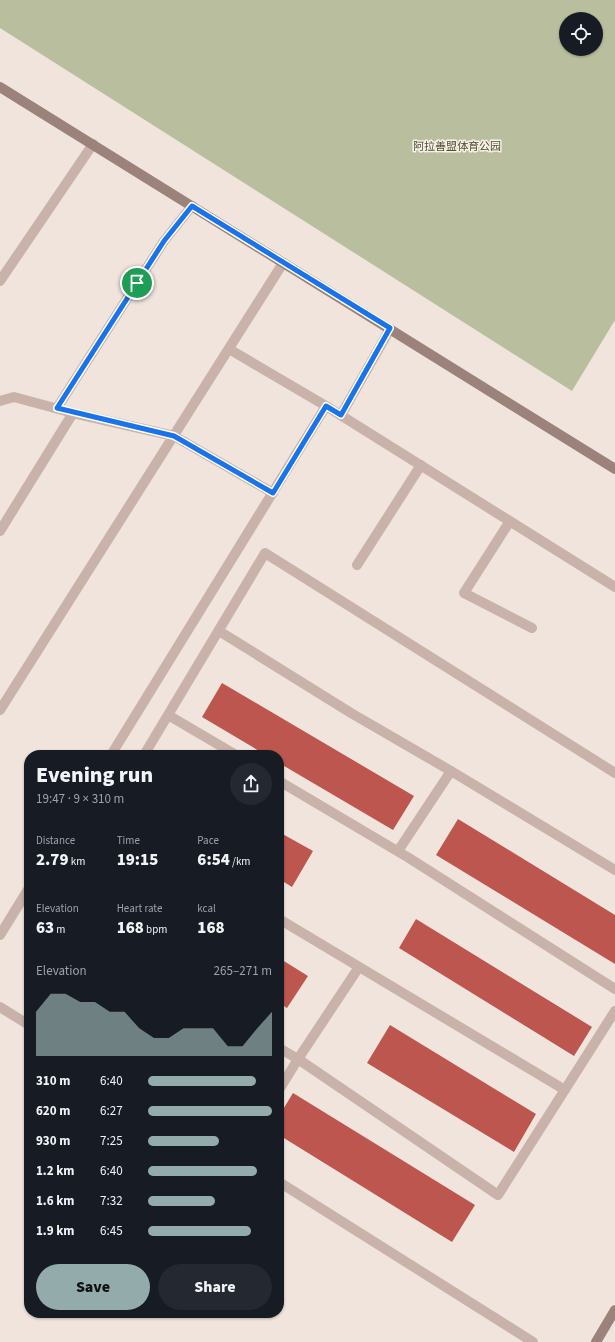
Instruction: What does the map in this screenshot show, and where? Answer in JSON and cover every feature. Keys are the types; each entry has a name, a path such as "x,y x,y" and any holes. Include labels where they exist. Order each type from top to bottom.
{"street":[{"path":"0,87 615,469"},
{"path":"0,281 93,144"},
{"path":"57,408 164,241 192,206"},
{"path":"0,710 283,263"},
{"path":"341,415 390,328"},
{"path":"228,349 341,415 615,587"},
{"path":"0,401 14,397 73,413 174,436 273,493"},
{"path":"114,750 326,406"},
{"path":"0,531 73,413"},
{"path":"357,565 421,465"},
{"path":"510,521 464,593 532,628"},
{"path":"147,750 265,553 615,772"},
{"path":"219,631 351,713 451,771 615,870"},
{"path":"168,715 228,750"},
{"path":"398,851 451,771"},
{"path":"284,784 398,851 615,989"},
{"path":"0,935 24,896"},
{"path":"284,922 565,1090"},
{"path":"284,1082 359,967"},
{"path":"0,1007 24,1022"},
{"path":"284,1051 498,1195 615,1011"},
{"path":"284,1185 533,1342"},
{"path":"596,1342 615,1310"}],"green space":[{"name":"阿拉善盟体育公园","path":"0,0 615,0 615,320 572,391 0,28"}],"building":[{"path":"222,683 414,796 393,830 284,766 284,750 258,750 202,717"},
{"path":"458,819 615,915 615,964 436,855"},
{"path":"284,835 313,851 292,887 284,882"},
{"path":"416,919 592,1027 574,1056 399,948"},
{"path":"284,961 308,976 287,1008 284,1006"},
{"path":"390,1025 536,1114 514,1152 367,1063"},
{"path":"293,1093 475,1205 452,1242 284,1138 284,1108"}],"route":[{"path":"192,206 390,328 341,415 326,406 273,493 174,436 57,408 137,283 164,241 192,206"}]}
